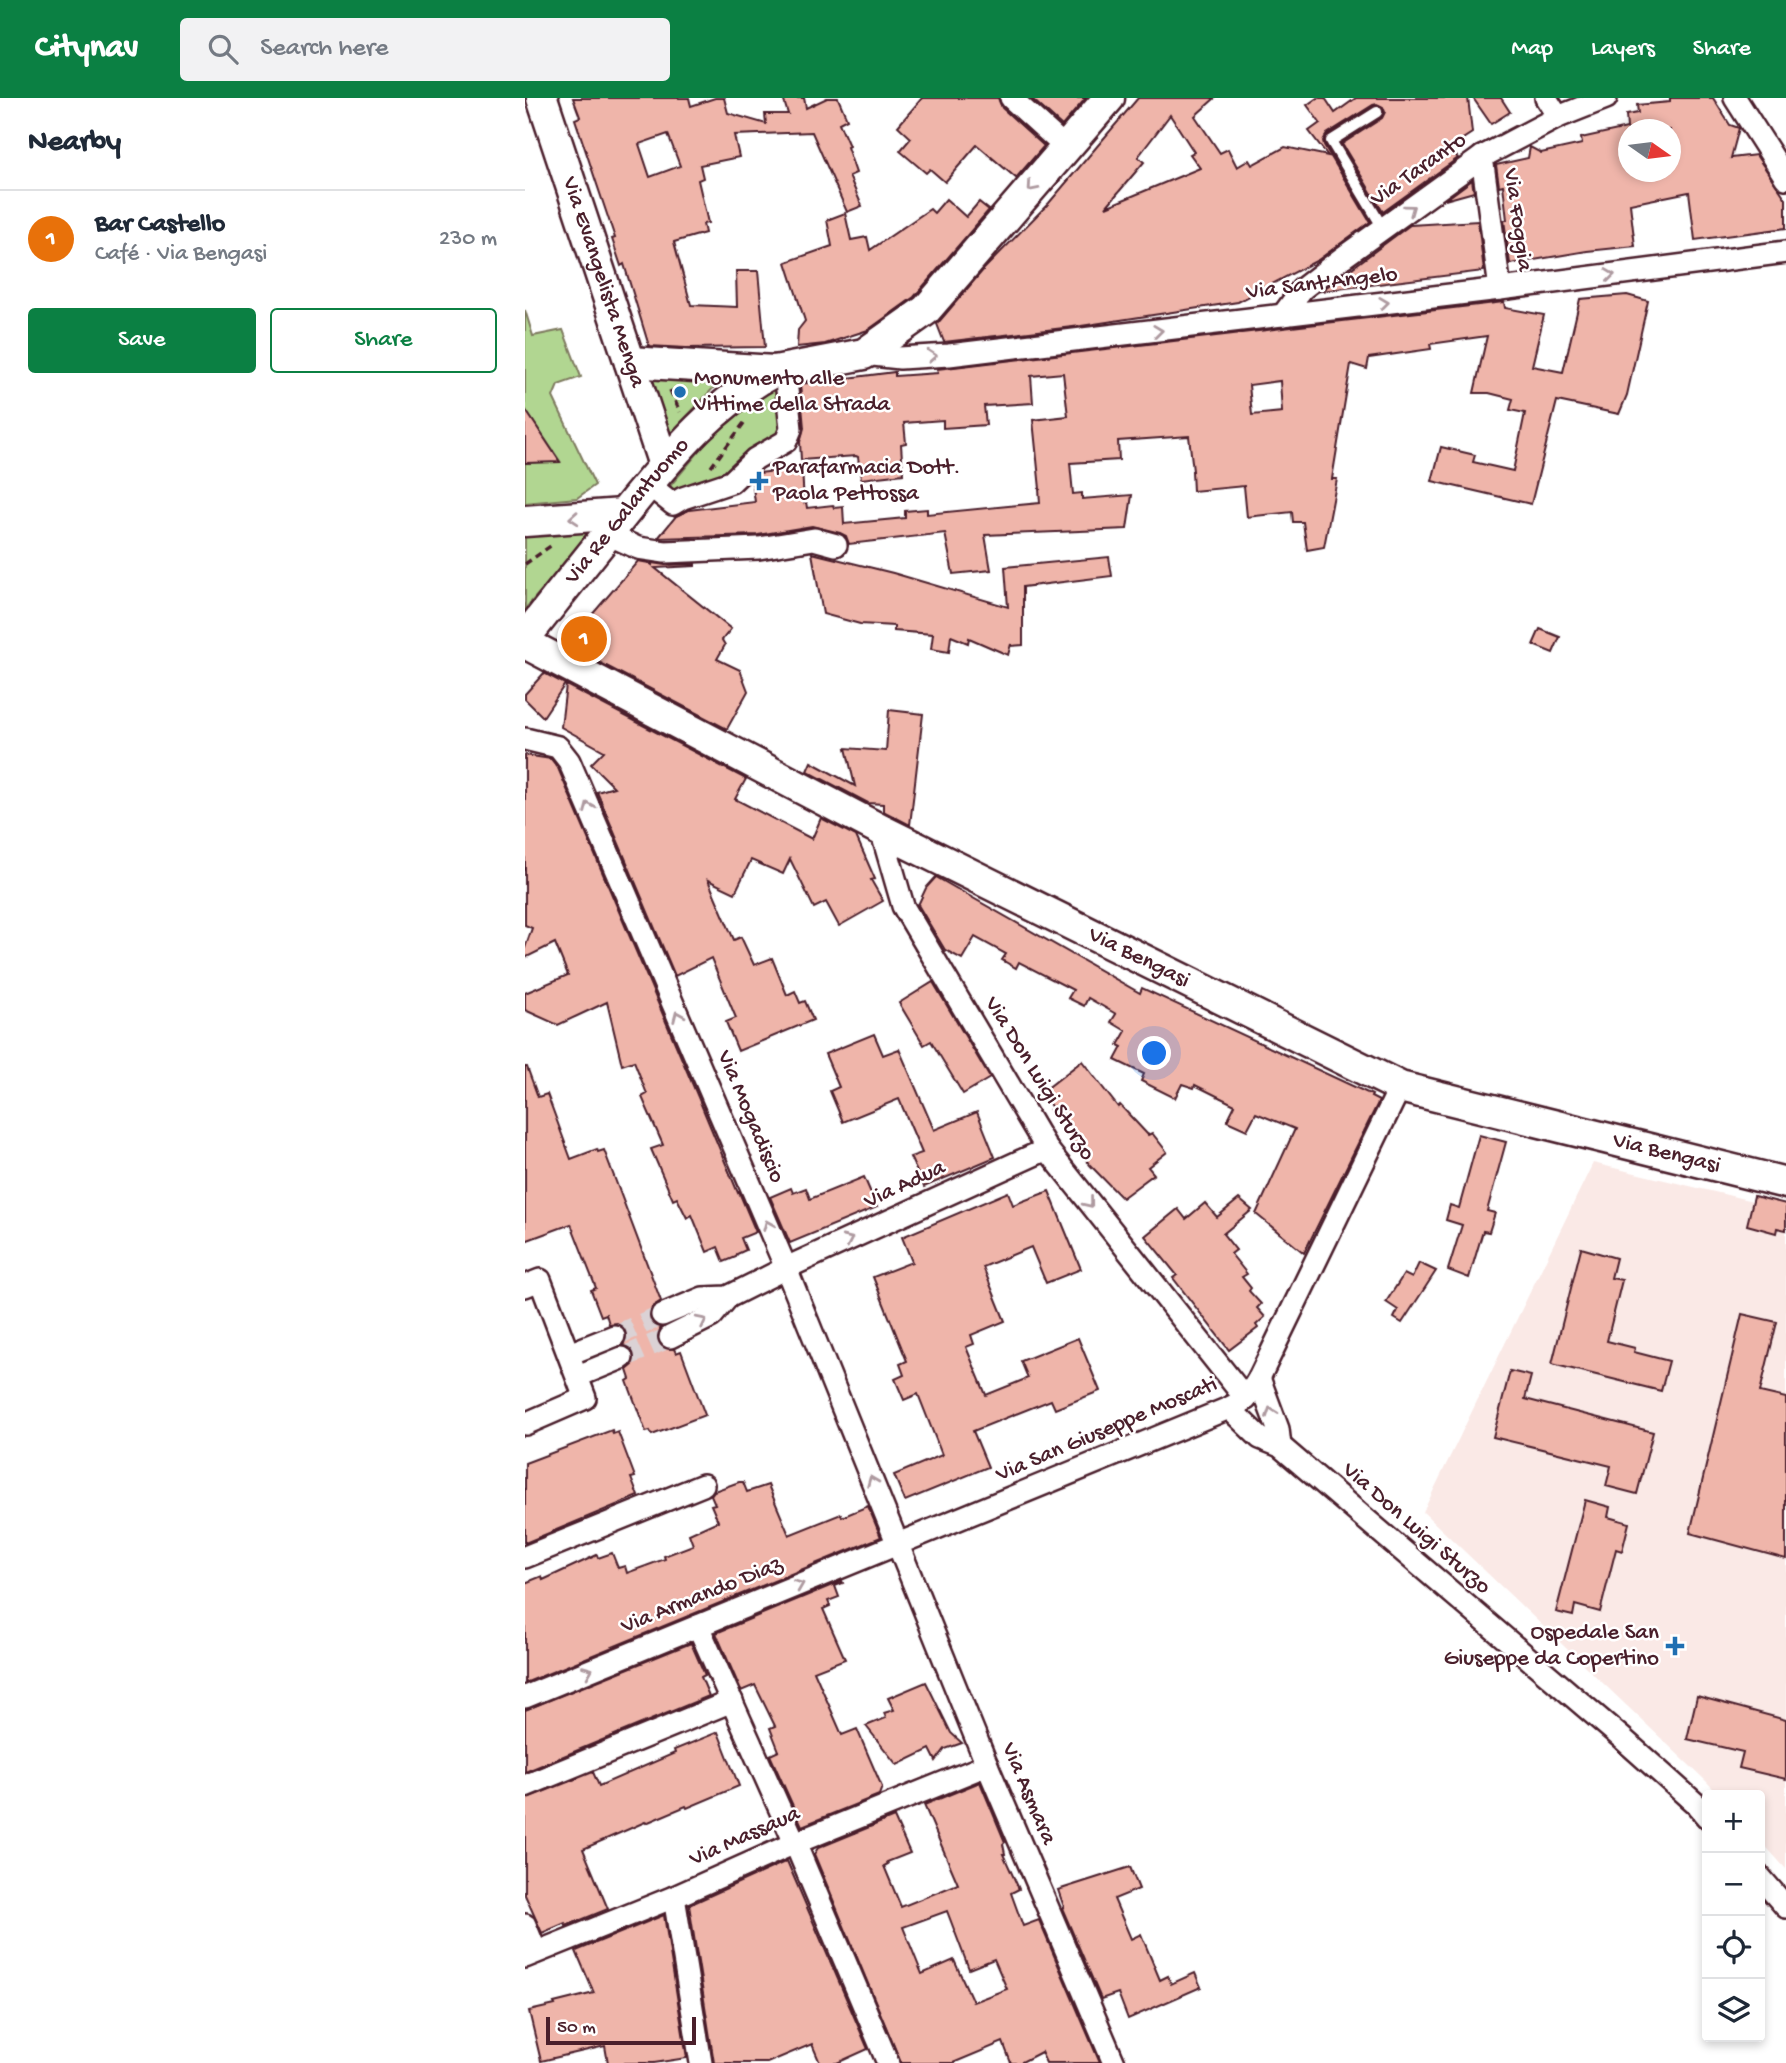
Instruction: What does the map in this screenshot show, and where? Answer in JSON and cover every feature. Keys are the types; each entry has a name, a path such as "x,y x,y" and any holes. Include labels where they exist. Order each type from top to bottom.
{"street":[{"name":"Via Evangelista Menga","path":"542,98 644,362 656,475"},
{"path":"1011,98 1066,148"},
{"path":"644,362 780,370 864,354 926,310 1109,98"},
{"path":"1546,98 1558,117"},
{"name":"Via Taranto","path":"1283,315 1303,289 1482,157 1558,117 1606,98"},
{"path":"1735,98 1786,178"},
{"name":"Via Foggia","path":"1482,157 1500,289"},
{"name":"Via Sant'Angelo","path":"864,354 900,358 949,355 1786,252"},
{"path":"656,475 673,504 731,482 755,459 786,441 791,429 780,370"},
{"name":"Via Re Galantuomo","path":"525,640 615,524 715,411 750,384 780,370"},
{"path":"525,521 615,524 638,548 665,552 759,548 814,539 836,545"},
{"name":"Via Bengasi","path":"525,640 881,830 1400,1087 1786,1183"},
{"name":"Via Mogadiscio","path":"525,739 558,747 569,761 786,1268 898,1544"},
{"name":"Via Don Luigi Sturzo","path":"881,830 903,906 1047,1149 1260,1438 1280,1446 1623,1739 1702,1812"},
{"name":"Via San Giuseppe Moscati","path":"898,1544 1237,1404 1259,1378 1400,1087"},
{"name":"Via Adua","path":"727,1297 1047,1149"},
{"path":"525,1286 540,1280 585,1398 525,1424"},
{"path":"661,1315 703,1298 727,1297"},
{"path":"670,1337 712,1316 727,1297"},
{"path":"569,1354 614,1336"},
{"path":"578,1376 622,1358"},
{"path":"1259,1378 1278,1429 1280,1446"},
{"path":"525,1557 703,1485"},
{"name":"Via Armando Diaz","path":"525,1697 898,1544"},
{"name":"Via Asmara","path":"898,1544 987,1765 1114,2063"},
{"path":"698,1626 795,1843 888,2063"},
{"path":"525,1786 732,1701"},
{"name":"Via Massaua","path":"531,1955 987,1765"},
{"path":"1765,1883 1786,1907"},
{"path":"674,1897 701,2063"},
{"path":"525,1925 531,1955"}],"lane":[{"path":"1377,112 1331,141 1383,228"}],"path":[{"path":"644,362 692,436"},
{"path":"683,498 700,481 751,416"}],"shaded area":[{"name":"Ospedale San Giuseppe da Copertino","path":"1593,1163 1786,1209 1786,1869 1765,1846 1765,1790 1714,1790 1423,1512"}],"green space":[{"path":"525,310 533,336 563,330 581,377 558,385 553,397 595,485 577,498 525,503 525,463 560,461 525,409"},
{"path":"715,376 718,383 671,433 666,432 649,378"},
{"path":"771,388 777,389 782,430 777,436 722,477 700,489 670,492 670,486 723,423"},
{"path":"588,529 591,532 589,536 525,609 525,535"}],"building":[{"path":"573,98 689,98 691,106 715,98 724,98 728,113 766,124 765,114 788,114 783,98 804,98 806,108 827,98 838,98 847,119 839,123 856,173 849,176 862,206 847,212 812,132 734,135 739,157 700,165 703,178 698,180 708,223 703,224 705,233 674,242 691,305 737,307 736,271 758,271 765,347 649,346 575,119 580,117","holes":["668,134 680,166 650,177 639,144"]},
{"path":"922,98 998,98 1002,108 1044,146 1016,178 977,145 945,182 930,169 926,173 900,151 911,138 898,126"},
{"path":"1031,98 1086,98 1062,126"},
{"path":"1138,98 1215,98 1195,116 1220,153 1228,149 1237,167 1249,160 1252,165 1285,147 1328,156 1309,131 1320,123 1307,105 1317,98 1325,98 1335,113 1356,98 1468,98 1472,133 1449,148 1458,158 1383,212 1342,144 1382,118 1385,112 1383,107 1373,105 1327,134 1324,145 1370,222 1318,260 1238,302 1081,326 944,342 937,324 984,269 1049,203","holes":["1170,115 1194,152 1190,154 1200,168 1106,207 1144,162 1138,157"]},
{"path":"1473,98 1501,98 1510,112 1491,124"},
{"path":"1670,98 1713,98 1730,125 1739,128 1731,158 1756,155 1786,199 1786,228 1695,240 1689,192 1630,204 1635,246 1510,264 1503,185 1499,186 1496,165 1528,158 1530,147 1541,153 1582,144 1581,138 1618,130 1618,182 1681,182 1681,119 1626,119 1626,115 1638,113 1637,105 1670,102"},
{"path":"1472,180 1474,192 1445,200"},
{"path":"946,199 966,217 979,202 989,210 914,297 868,330 825,344 797,347 798,330 805,321 786,262 832,246 827,220 845,213 851,240 867,237 870,250 930,209 934,213"},
{"path":"1478,221 1484,271 1321,291 1410,225"},
{"path":"1627,295 1648,301 1627,395 1619,414 1557,401 1531,504 1432,481 1441,447 1475,455 1473,462 1513,471 1525,413 1510,410 1513,399 1489,393 1474,393 1487,336 1430,344 1431,349 1369,358 1367,369 1351,364 1332,479 1337,479 1324,547 1307,550 1303,522 1293,522 1292,512 1247,517 1244,486 1193,491 1189,436 1118,441 1119,460 1070,463 1073,494 1082,493 1082,499 1132,495 1127,529 985,535 991,570 953,574 945,533 849,544 846,536 840,533 812,526 758,535 658,538 676,516 689,510 755,502 752,480 759,473 802,468 804,503 806,502 807,508 833,505 834,508 843,507 844,524 905,518 905,511 927,509 927,514 1040,503 1033,420 1068,416 1063,373 1031,376 1033,403 984,406 986,425 943,428 943,420 904,423 906,443 901,444 903,474 861,479 856,456 801,460 800,442 804,428 800,384 895,372 895,376 938,373 937,369 1504,302 1505,308 1544,315 1532,366 1563,372 1580,299","holes":["1280,381 1282,412 1252,415 1249,385"]},
{"path":"525,409 560,462 525,463"},
{"path":"812,553 893,573 1008,607 1005,567 1109,557 1112,576 1023,587 1023,645 1011,644 1008,655 969,638 968,643 951,636 949,652 931,649 933,634 894,631 894,626 860,624 823,614"},
{"path":"638,561 652,565 695,564 655,568 731,629 722,640 725,645 717,659 740,670 748,691 727,729 566,645"},
{"path":"1540,629 1560,637 1553,653 1533,645"},
{"path":"544,673 565,684 543,717 525,699 525,694"},
{"path":"566,685 746,779 735,799 812,839 821,818 856,836 875,879 871,880 883,901 839,926 826,902 814,908 790,859 783,874 751,860 735,893 708,880 734,940 741,937 754,965 772,958 787,995 795,991 800,1003 805,1001 813,1020 738,1051 726,1022 736,1018 711,958 675,976 597,792 614,787 591,764 604,751 561,727"},
{"path":"889,710 923,714 910,825 883,811 883,804 868,803 807,771 811,762 855,786 846,748 886,751"},
{"path":"525,755 551,759 558,768 756,1232 741,1238 746,1250 724,1262 718,1247 707,1252 692,1215 687,1218 677,1198 673,1200 651,1149 663,1145 642,1097 647,1094 634,1061 622,1065 607,1002 558,1025 525,1010 525,993 568,975 555,943 525,958 525,948 532,928 525,925"},
{"path":"936,877 1140,993 1142,988 1372,1095 1371,1097 1379,1101 1304,1253 1256,1214 1295,1129 1256,1113 1247,1130 1227,1121 1235,1105 1195,1085 1194,1088 1182,1084 1175,1098 1141,1081 1144,1074 1115,1060 1122,1047 1118,1045 1126,1031 1111,1022 1116,1014 1088,998 1084,1006 1068,998 1073,990 1019,962 1016,968 1002,960 1006,954 975,937 962,959 945,950 918,905 926,888"},
{"path":"933,982 990,1078 963,1094 931,1041 924,1045 899,1003"},
{"path":"874,1034 883,1055 899,1049 934,1130 977,1112 995,1157 924,1187 910,1157 922,1153 899,1099 843,1122 830,1091 839,1087 825,1054"},
{"path":"1082,1061 1118,1107 1120,1105 1148,1135 1152,1133 1167,1152 1148,1167 1154,1174 1122,1198 1090,1165 1050,1110 1053,1109 1041,1093"},
{"path":"525,1067 538,1097 547,1094 571,1159 597,1149 598,1152 604,1150 661,1301 652,1307 649,1314 654,1325 661,1328 657,1336 658,1342 663,1348 674,1349 676,1353 681,1351 705,1415 652,1435 650,1431 646,1432 627,1381 630,1379 627,1370 633,1365 634,1354 631,1348 623,1345 627,1337 623,1326 617,1323 609,1324 606,1314 601,1316 591,1290 596,1288 571,1224 525,1241"},
{"path":"1479,1135 1506,1142 1487,1211 1495,1213 1489,1232 1483,1231 1469,1278 1448,1270 1462,1225 1446,1220 1450,1205 1459,1208"},
{"path":"864,1177 877,1207 790,1243 770,1197 791,1188 793,1193 806,1188 810,1199"},
{"path":"1049,1191 1081,1269 1046,1283 1031,1247 983,1267 1005,1321 971,1335 974,1344 966,1347 986,1395 1028,1378 1021,1361 1078,1338 1100,1391 1055,1409 1051,1400 973,1431 988,1467 905,1501 894,1475 942,1455 918,1394 904,1400 895,1379 904,1375 900,1364 907,1361 873,1277 912,1262 902,1237 1008,1192 1013,1205"},
{"path":"1754,1196 1786,1204 1786,1230 1777,1228 1776,1233 1747,1225"},
{"path":"1239,1199 1252,1210 1223,1234 1236,1250 1231,1254 1247,1274 1242,1277 1251,1288 1249,1291 1261,1304 1257,1308 1265,1317 1256,1325 1258,1328 1229,1350 1173,1278 1177,1275 1145,1236 1178,1209 1186,1219 1205,1203 1217,1217"},
{"path":"1581,1248 1616,1258 1611,1278 1622,1280 1607,1341 1635,1348 1634,1352 1669,1361 1661,1391 1552,1364"},
{"path":"1419,1263 1436,1271 1402,1323 1394,1318 1398,1310 1386,1302 1404,1274 1412,1278"},
{"path":"1742,1314 1777,1322 1760,1392 1786,1398 1786,1559 1690,1533"},
{"path":"1510,1371 1531,1376 1525,1399 1653,1432 1637,1494 1606,1486 1611,1466 1493,1437"},
{"path":"612,1430 613,1434 618,1432 635,1477 631,1478 638,1496 525,1543 525,1463"},
{"path":"743,1482 747,1492 768,1485 789,1535 868,1506 881,1537 525,1683 525,1583 542,1576 543,1580 597,1555 598,1558 612,1553 618,1568 625,1566 627,1573 665,1559 664,1556 693,1545 689,1534 718,1521 711,1505 715,1504 711,1495 714,1491"},
{"path":"1585,1500 1610,1507 1608,1517 1629,1523 1622,1551 1616,1549 1600,1612 1575,1605 1573,1616 1556,1612"},
{"path":"842,1581 843,1583 835,1586 839,1597 828,1601 830,1606 823,1609 845,1659 814,1671 842,1735 857,1729 882,1787 879,1795 802,1826 770,1755 779,1751 770,1728 775,1726 755,1685 741,1691 716,1633"},
{"path":"691,1643 705,1675 701,1677 709,1696 525,1772 525,1710"},
{"path":"926,1682 951,1733 962,1743 945,1749 936,1761 930,1749 897,1765 866,1726 886,1718 884,1713 894,1710 888,1698"},
{"path":"1697,1696 1786,1720 1786,1779 1739,1768 1743,1752 1687,1739"},
{"path":"718,1732 739,1786 583,1849 608,1909 542,1933 525,1895 525,1799 593,1772 599,1786"},
{"path":"980,1782 1005,1842 1003,1854 1019,1889 1011,1893 1023,1926 1039,1920 1100,2063 1046,2063 1041,2052 1020,2063 1011,2063 1003,2042 953,2063 901,2063 814,1854 818,1848 894,1817 910,1853 887,1862 884,1866 901,1907 958,1884 924,1805","holes":["947,1911 969,1969 994,1959 1007,1989 973,2002 954,1960 922,1974 903,1927"]},
{"path":"787,1861 868,2049 837,2063 820,2063 812,2044 767,2063 714,2063 689,1905"},
{"path":"1130,1867 1139,1889 1114,1899 1131,1939 1141,1934 1160,1980 1168,1976 1171,1984 1195,1973 1201,1987 1128,2019 1118,1993 1101,1999 1062,1908 1064,1907 1058,1890"},
{"path":"664,1915 687,2058 654,2063 608,2063 605,2046 541,2061 529,2011 594,1993 576,1951"}],"tunnel":[{"path":"614,1336 662,1315"},
{"path":"622,1358 670,1337"}],"place":[{"name":"Monumento alle Vittime della Strada","path":"680,392"},
{"name":"Parafarmacia Dott. Paola Pettossa","path":"759,481"},
{"name":"Bar Castello","path":"584,639"},
{"name":"Ospedale San Giuseppe da Copertino","path":"1675,1646"}]}
